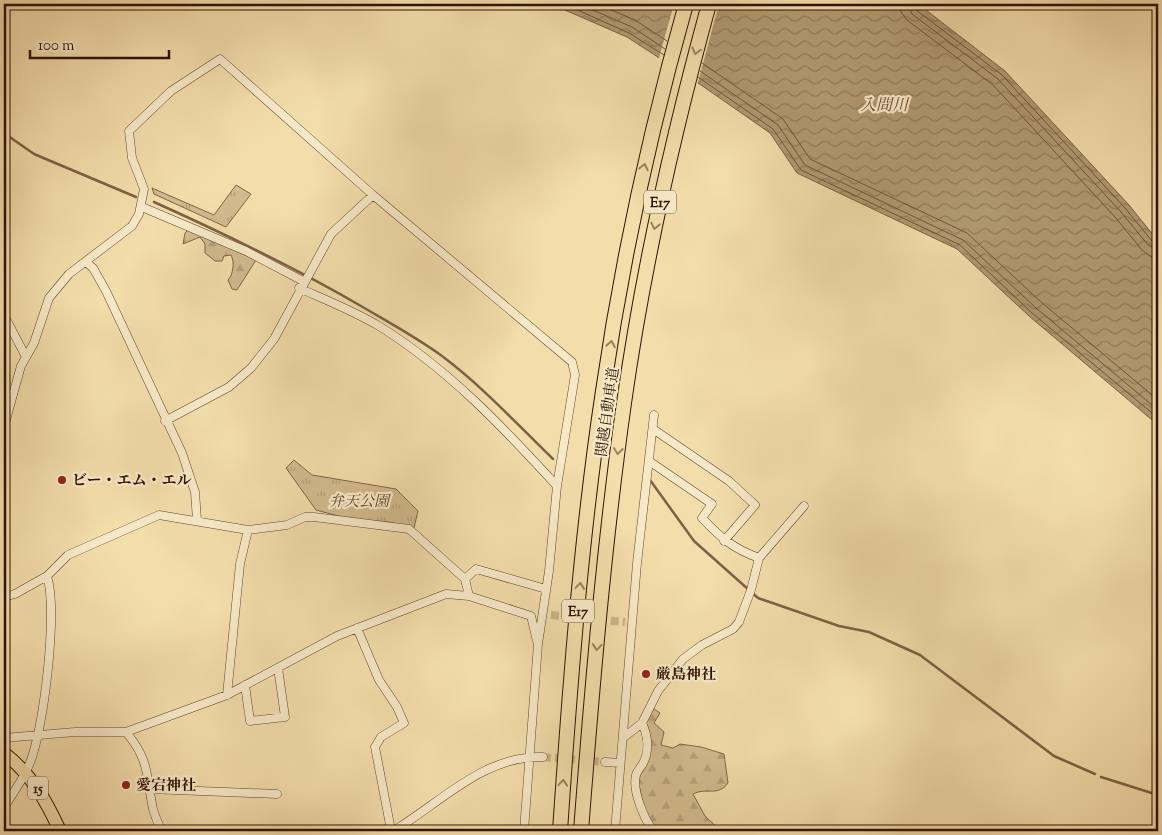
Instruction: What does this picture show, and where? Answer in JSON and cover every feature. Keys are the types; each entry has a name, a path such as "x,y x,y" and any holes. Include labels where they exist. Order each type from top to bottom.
{"highway":[{"name":"関越自動車道","path":"560,831 583,556 603,392 630,232 668,69 686,4"},
{"name":"関越自動車道","path":"581,831 605,558 624,403 652,238 670,155 709,4"}],"main road":[{"name":"15","path":"4,753 25,771 39,790 60,831"}],"street":[{"path":"4,427 26,357 34,343 49,298 70,274 132,226 142,207 143,180 132,158 129,131 171,91 220,59 373,195 572,362 575,375 557,486 538,644 524,831"},
{"path":"165,421 229,387 251,368 274,339 308,271 330,234 373,195"},
{"path":"142,207 246,251 301,285 377,325 418,352 466,390 557,486"},
{"path":"86,262 93,268 106,291 182,454 195,492 196,520"},
{"path":"4,315 26,357"},
{"path":"615,831 623,738 628,622 654,415"},
{"path":"653,429 729,481 756,505 724,541"},
{"path":"649,461 712,504 702,518 724,541 739,551 759,558"},
{"path":"623,738 642,722 658,691 677,666 702,644 733,629 739,622 750,593 759,558 804,506"},
{"path":"4,597 15,594 47,576 68,555 149,518 169,515 248,530 288,525 305,517 409,529 465,579 469,596"},
{"path":"227,695 240,564 248,530"},
{"path":"465,579 476,569 546,589"},
{"path":"4,808 29,766 38,735 47,676 50,605 47,576"},
{"path":"4,738 105,730 126,732 227,695 357,628 431,598 450,594 469,596 531,616 538,644"},
{"path":"542,615 551,615"},
{"path":"357,628 379,680 397,707 404,723 381,737 375,747 388,831 421,814 480,773 502,763 530,757 543,757"},
{"path":"244,685 250,721 285,717 278,668"},
{"path":"642,722 648,742 643,763 636,773 636,783 643,816 653,831"},
{"path":"126,732 135,743 145,762 154,811 161,831"},
{"path":"605,762 620,763"},
{"path":"150,789 277,794"}],"green space":[{"path":"236,185 251,194 226,227 154,194 152,188 214,215"},
{"path":"189,229 256,260 237,290 232,289 228,280 233,268 231,255 224,256 222,261 215,261 205,253 205,244 200,237 183,244 185,233"},
{"name":"弁天公園","path":"294,460 312,475 396,489 418,511 414,528 389,522 350,519 316,510 286,468"},
{"path":"651,707 660,713 654,723 664,732 661,745 673,748 680,744 701,747 724,754 728,783 720,790 703,791 693,794 705,816 721,831 667,831 660,826 653,825 645,814 638,780 646,762 645,722"}],"water":[{"name":"入間川","path":"551,4 914,4 922,7 1005,71 1129,205 1158,241 1158,425 1029,316 957,249 797,173 770,133 704,87 627,37"}],"pier":[{"path":"674,4 719,4 697,86 658,61"}],"waterway":[{"path":"4,133 34,154 136,197"},
{"path":"154,202 285,264 422,342 471,380 553,459"},
{"path":"650,480 694,541 758,598 839,626 869,632 920,655 1054,756 1095,774"},
{"path":"1101,777 1158,795"}],"tunnel":[{"path":"551,615 625,622"},
{"path":"543,757 605,762"}],"place":[{"name":"ビー・エム・エル","path":"62,480"},
{"name":"厳島神社","path":"646,674"},
{"name":"愛宕神社","path":"126,785"}]}
